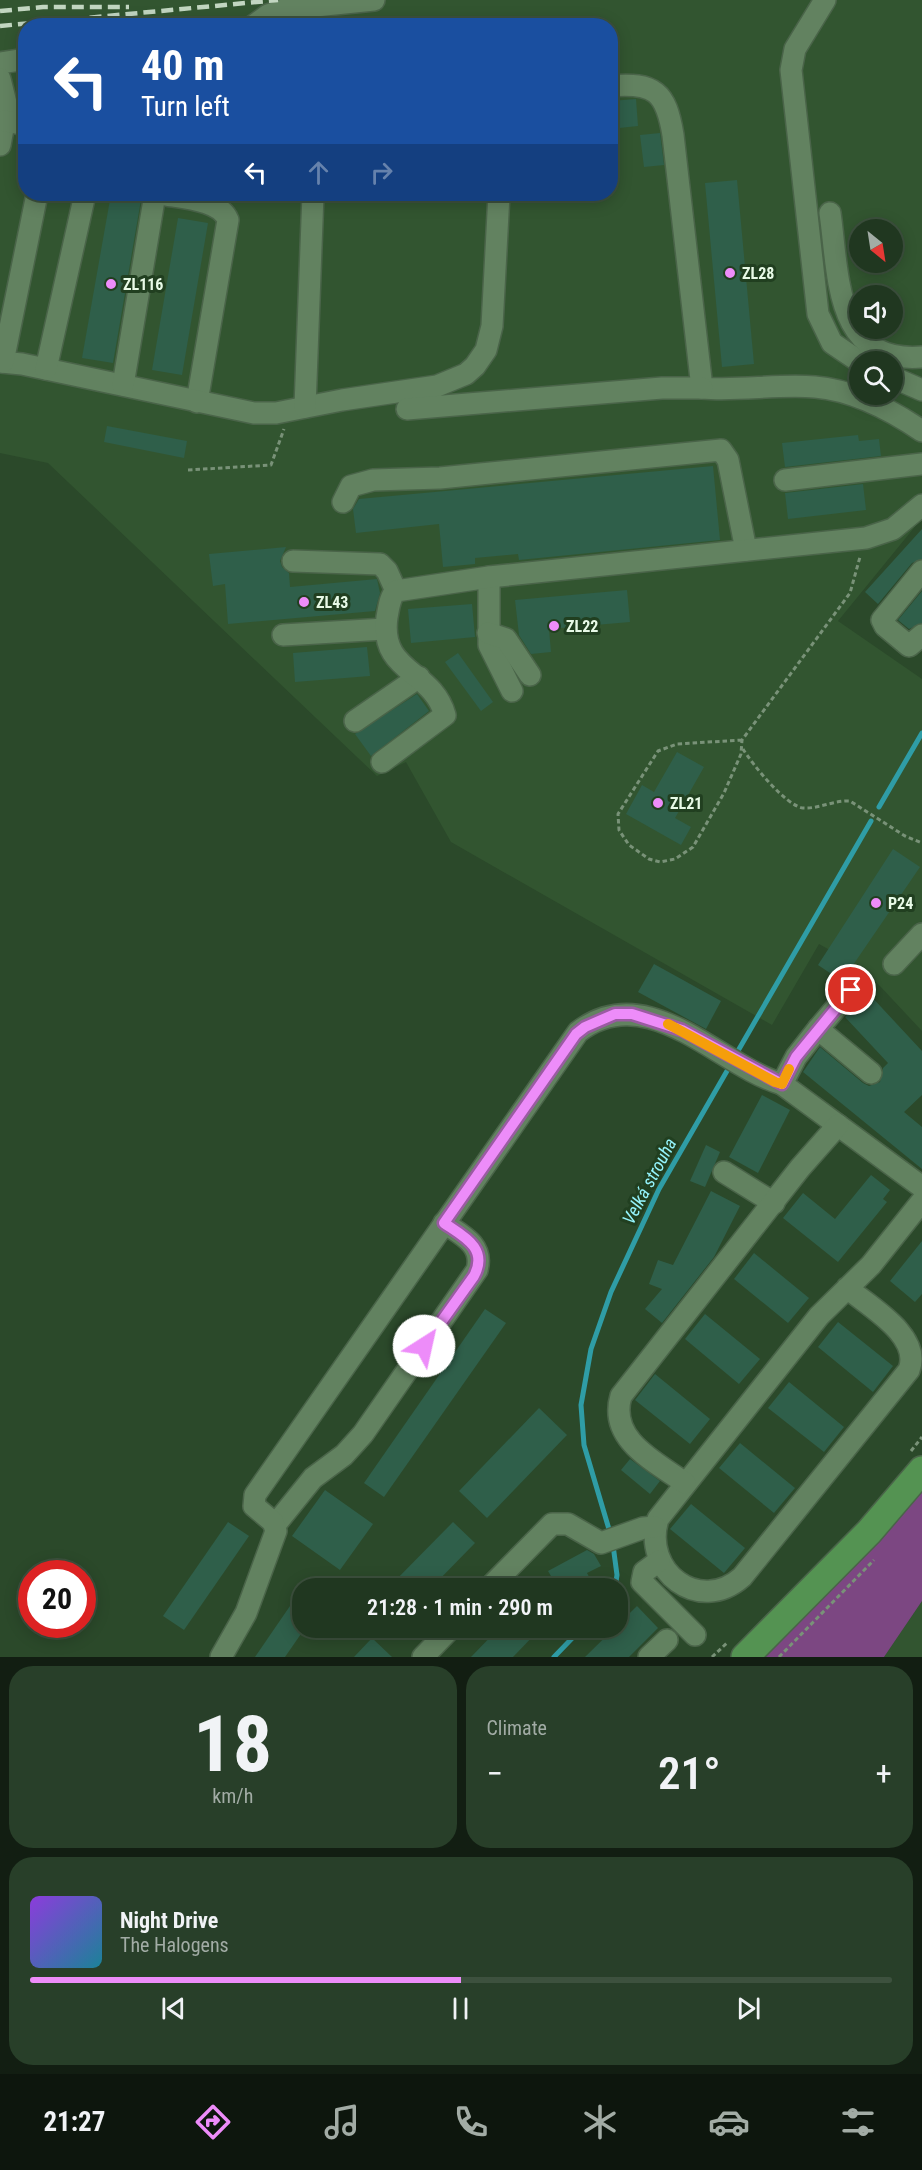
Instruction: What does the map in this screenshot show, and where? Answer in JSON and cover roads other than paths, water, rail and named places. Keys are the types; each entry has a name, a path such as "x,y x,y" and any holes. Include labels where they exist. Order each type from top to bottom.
{"main road":[{"path":"745,1657 862,1539 922,1470"}],"lane":[{"path":"264,18 286,9 374,0"},
{"path":"825,0 795,49 791,70 818,314 832,343 849,355"},
{"path":"0,63 18,60"},
{"path":"0,79 15,123 0,145"},
{"path":"618,85 632,84 650,88 663,99 667,109 673,135 702,388"},
{"path":"36,201 2,362 46,369 254,413 437,386 466,374 476,366 486,350 492,326 499,201"},
{"path":"46,369 83,201"},
{"path":"123,385 154,201"},
{"path":"190,201 215,207 223,212 228,220 197,402"},
{"path":"297,408 312,201"},
{"path":"830,213 843,300 854,329 862,339 884,353 906,358 922,357"},
{"path":"903,382 922,390"},
{"path":"407,409 662,388 735,390 801,387 833,389 866,401 922,431"},
{"path":"343,502 351,486 373,480 440,478 722,450 728,460 746,550"},
{"path":"785,480 922,464"},
{"path":"396,591 489,577 866,538 892,529 922,505"},
{"path":"293,561 380,564 387,571 396,591"},
{"path":"922,571 882,620 885,626 909,646 922,635"},
{"path":"489,577 490,652 512,691"},
{"path":"382,762 444,717 443,709 419,677 392,654 387,646 385,629 389,605 396,591"},
{"path":"283,635 385,629"},
{"path":"488,633 506,639 530,675"},
{"path":"355,722 419,677"},
{"path":"894,964 922,934"},
{"path":"782,1084 796,1057 851,990"},
{"path":"221,1657 246,1613 276,1531 275,1525 254,1506 255,1495 578,1032 598,1021 624,1013 666,1024 782,1084 922,1187"},
{"path":"818,1029 871,1073"},
{"path":"685,1483 649,1459 632,1443 619,1414 621,1396 800,1168 838,1125"},
{"path":"724,1172 774,1203"},
{"path":"848,1288 907,1338 912,1358 906,1375 738,1581 717,1590 694,1590 676,1581 660,1561 656,1549 656,1527 664,1509 819,1316 871,1265 922,1201"},
{"path":"275,1525 313,1478 357,1442 477,1270 479,1258 476,1248 444,1223"},
{"path":"499,1578 552,1524 561,1522 596,1542 656,1527"},
{"path":"660,1561 644,1572 642,1582 695,1635"},
{"path":"423,1657 441,1638"},
{"path":"649,1657 667,1640"}],"waterway":[{"name":"Velká strouha","path":"879,807 922,733"},
{"name":"Velká strouha","path":"735,1056 871,821"},
{"name":"Velká strouha","path":"611,1536 584,1445 581,1405 591,1349 611,1292 659,1189 731,1064"},
{"name":"Velká strouha","path":"613,1545 617,1578"},
{"name":"Velká strouha","path":"554,1657 572,1638"}],"railway":[{"path":"86,18 278,0"},
{"path":"0,11 43,7 129,7"},
{"path":"0,26 18,24"}],"place":[{"name":"ZL28","path":"730,273"},
{"name":"ZL116","path":"111,284"},
{"name":"ZL43","path":"304,602"},
{"name":"ZL22","path":"554,626"},
{"name":"ZL21","path":"658,803"},
{"name":"P24","path":"876,903"}]}
